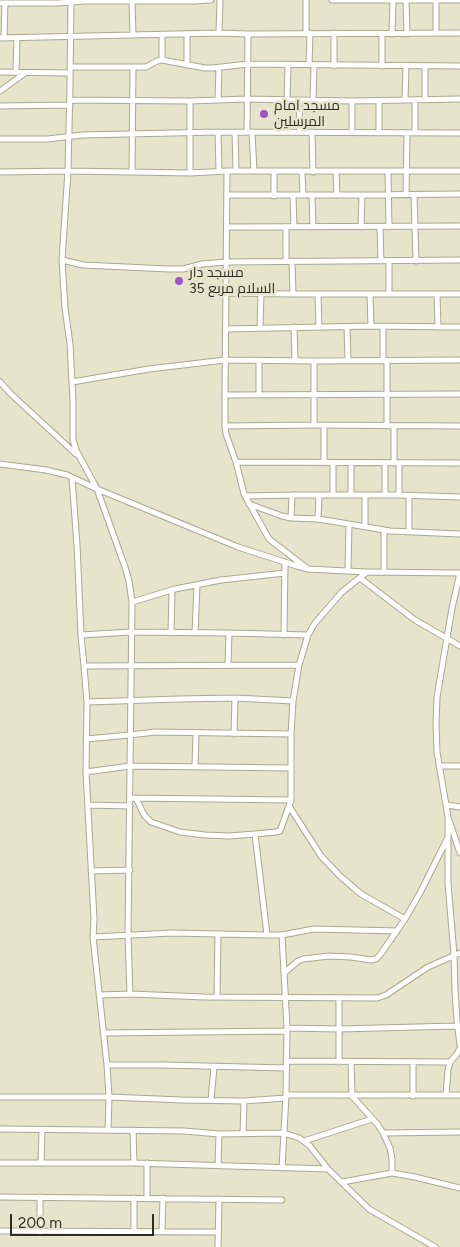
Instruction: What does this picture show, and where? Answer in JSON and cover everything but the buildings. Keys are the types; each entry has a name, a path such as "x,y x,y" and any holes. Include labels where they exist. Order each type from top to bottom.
{"street":[{"path":"212,0 2,3 2,38 219,33 460,33"},
{"path":"219,33 220,0"},
{"path":"306,0 313,100"},
{"path":"332,0 460,0"},
{"path":"392,34 393,0"},
{"path":"406,0 407,34"},
{"path":"436,0 436,33"},
{"path":"71,1 68,171 62,260 65,308 70,344 73,440 74,446 97,489 125,567 132,602 130,766 133,798 130,806 128,935 130,994"},
{"path":"132,1 133,35"},
{"path":"334,33 334,66"},
{"path":"187,34 187,65"},
{"path":"248,34 247,99 254,171"},
{"path":"382,34 382,66"},
{"path":"162,35 162,60"},
{"path":"16,72 17,38"},
{"path":"0,72 133,68 146,67 162,60 197,67 219,68 248,64 288,66 460,66"},
{"path":"287,100 288,66"},
{"path":"405,100 406,66"},
{"path":"425,66 425,100"},
{"path":"132,172 133,68"},
{"path":"218,100 219,68"},
{"path":"0,91 25,72"},
{"path":"0,106 133,100 379,101 460,99"},
{"path":"300,100 300,132"},
{"path":"415,100 415,132"},
{"path":"190,101 190,172"},
{"path":"352,101 352,132"},
{"path":"379,101 379,133"},
{"path":"0,140 48,139 82,135 218,132 460,133"},
{"path":"218,132 218,172"},
{"path":"235,132 236,171"},
{"path":"312,132 313,172"},
{"path":"406,195 407,133"},
{"path":"227,171 226,434 245,496 269,539 308,569"},
{"path":"274,171 274,196"},
{"path":"336,171 337,196"},
{"path":"0,172 460,171"},
{"path":"302,172 303,196"},
{"path":"388,172 389,226"},
{"path":"227,195 362,196 460,194"},
{"path":"414,195 416,261"},
{"path":"293,196 294,227"},
{"path":"312,196 313,226"},
{"path":"361,227 362,196"},
{"path":"227,227 460,226"},
{"path":"286,227 293,294"},
{"path":"380,227 381,261"},
{"path":"62,260 83,265 168,269 183,269 202,264 226,262 460,260"},
{"path":"389,261 389,293"},
{"path":"226,293 460,294"},
{"path":"260,328 261,294"},
{"path":"318,294 319,327"},
{"path":"370,294 370,326"},
{"path":"437,294 438,327"},
{"path":"226,329 347,326 460,327"},
{"path":"347,326 348,361"},
{"path":"383,326 387,426"},
{"path":"294,327 295,361"},
{"path":"72,382 149,369 225,360 460,360"},
{"path":"259,361 259,394"},
{"path":"314,361 314,425"},
{"path":"0,382 80,458"},
{"path":"225,395 460,394"},
{"path":"324,425 324,462"},
{"path":"225,426 460,426"},
{"path":"394,426 399,495"},
{"path":"236,462 460,463"},
{"path":"332,463 333,495"},
{"path":"350,495 351,463"},
{"path":"385,463 385,495"},
{"path":"0,464 59,473 238,547 308,569 348,572 460,573 447,639 436,725 437,752 448,817 449,904 457,954 460,1044"},
{"path":"72,478 77,545 80,635 86,702 86,772 94,919 93,937 104,1033 109,1098 108,1130"},
{"path":"291,518 292,495"},
{"path":"318,519 319,495"},
{"path":"245,496 399,495 460,497"},
{"path":"365,496 365,526"},
{"path":"409,496 409,531"},
{"path":"249,504 291,518 318,519 384,530 460,534"},
{"path":"348,572 350,524"},
{"path":"384,530 384,572"},
{"path":"284,634 285,562"},
{"path":"133,798 151,822 180,832 229,836 280,831 290,803 293,701 299,665 308,635 315,623 342,592 367,572"},
{"path":"132,602 172,590 220,580 284,573"},
{"path":"360,578 415,620 460,646"},
{"path":"195,633 197,585"},
{"path":"171,632 172,590"},
{"path":"80,635 132,632 308,635"},
{"path":"228,665 229,633"},
{"path":"84,666 299,665"},
{"path":"86,702 235,698 293,701"},
{"path":"234,734 235,698"},
{"path":"86,739 155,732 291,734"},
{"path":"195,767 196,733"},
{"path":"86,772 130,766 291,768"},
{"path":"439,766 460,766"},
{"path":"133,798 290,803"},
{"path":"290,803 320,856 361,894 405,919"},
{"path":"447,804 460,807"},
{"path":"88,805 130,806"},
{"path":"448,817 460,853"},
{"path":"454,832 460,834"},
{"path":"255,834 267,935"},
{"path":"284,973 303,959 329,956 376,959 405,919 448,838"},
{"path":"91,871 130,870"},
{"path":"93,937 172,933 282,935 314,929 397,931"},
{"path":"217,997 218,934"},
{"path":"282,935 287,1029 282,1168"},
{"path":"99,995 377,998 386,995 422,970 457,954"},
{"path":"339,1062 340,998"},
{"path":"104,1033 339,1028 458,1022"},
{"path":"446,1095 450,1062 459,1054 460,1048"},
{"path":"286,1061 450,1062"},
{"path":"351,1062 352,1096 383,1133 390,1148 392,1174"},
{"path":"413,1062 413,1096"},
{"path":"106,1065 286,1068"},
{"path":"211,1100 214,1066"},
{"path":"0,1097 244,1101 286,1097 460,1095"},
{"path":"243,1133 244,1101"},
{"path":"304,1141 372,1119"},
{"path":"0,1129 184,1131 219,1134 284,1133 309,1145 328,1169 369,1209 435,1247"},
{"path":"41,1163 42,1130"},
{"path":"133,1130 134,1163"},
{"path":"383,1133 460,1132"},
{"path":"218,1165 219,1134"},
{"path":"0,1163 147,1163 328,1169"},
{"path":"147,1163 148,1198"},
{"path":"342,1182 392,1174 415,1177 460,1188"},
{"path":"0,1197 282,1200"},
{"path":"40,1197 40,1232"},
{"path":"134,1198 134,1232"},
{"path":"162,1232 163,1198"},
{"path":"218,1247 219,1199"},
{"path":"0,1231 218,1232"}],"place":[{"name":"مسجد امام المرسلين","path":"264,114"},
{"name":"مسجد دار السلام مربع 35","path":"179,281"}]}
